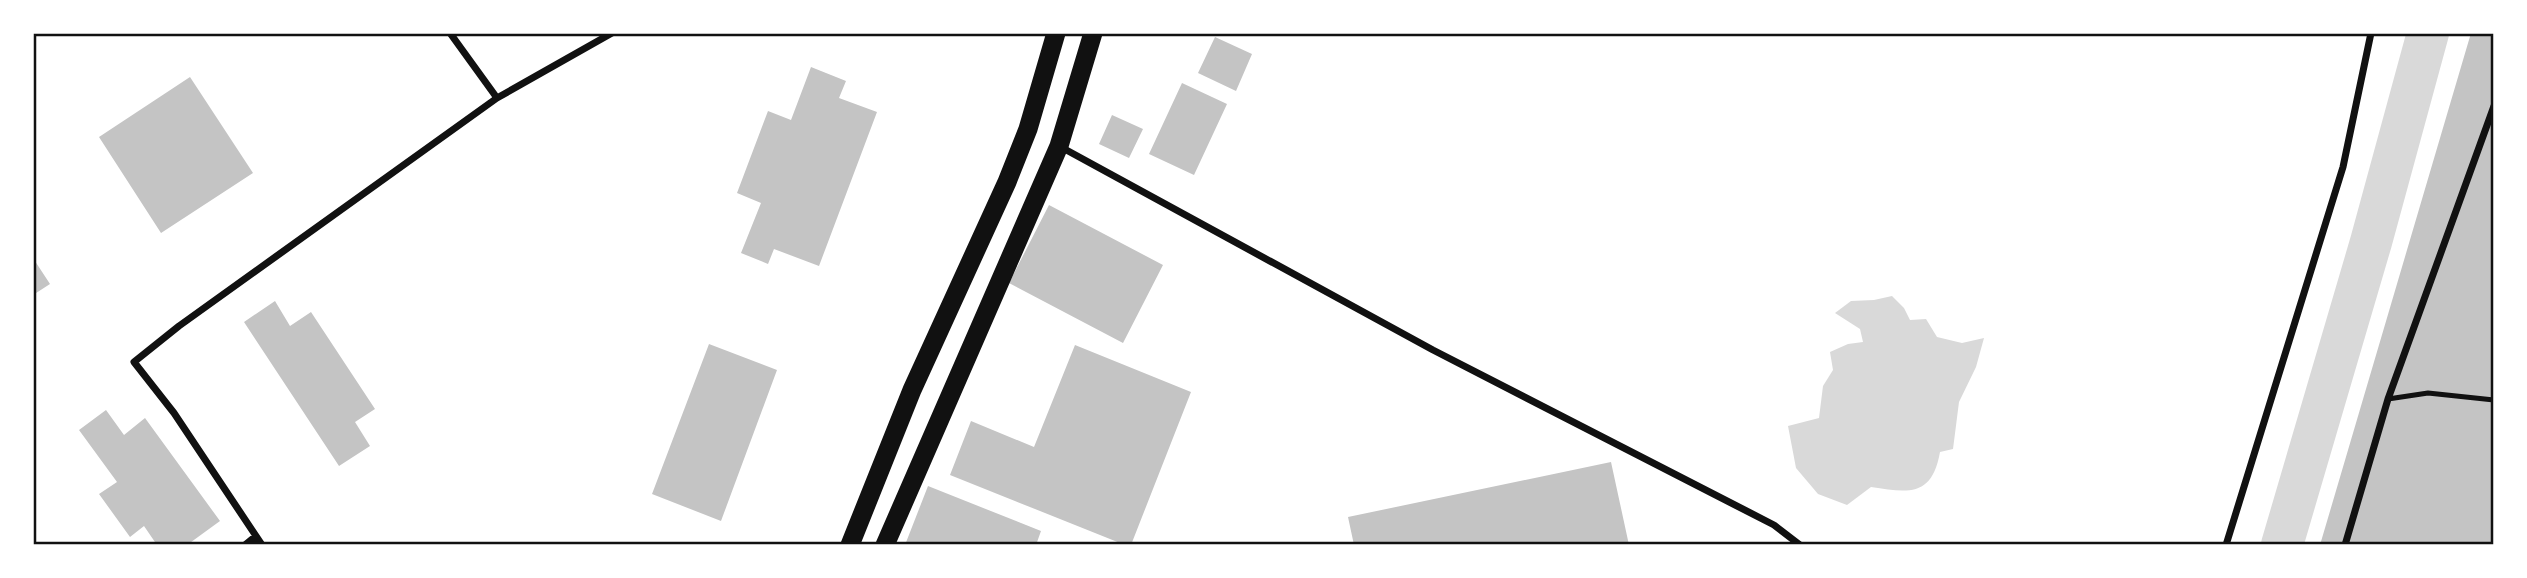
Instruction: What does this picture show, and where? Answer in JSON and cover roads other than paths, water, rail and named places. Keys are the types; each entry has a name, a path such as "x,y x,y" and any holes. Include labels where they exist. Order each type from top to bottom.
{"highway":[{"path":"850,545 912,390 1007,182 1028,129 1056,33"},
{"path":"886,545 1059,146 1093,33"}],"street":[{"path":"450,33 497,98"},
{"path":"262,545 174,413 134,362 179,326 497,98 612,33"},
{"path":"2226,545 2343,167 2371,33"},
{"path":"2345,545 2388,399 2494,106"},
{"path":"1059,146 1433,350 1774,525 1800,545"},
{"path":"245,545 256,536"}],"lane":[{"path":"2388,399 2428,393 2494,400"}],"waterway":[{"path":"2282,545 2371,242 2428,33"}]}
